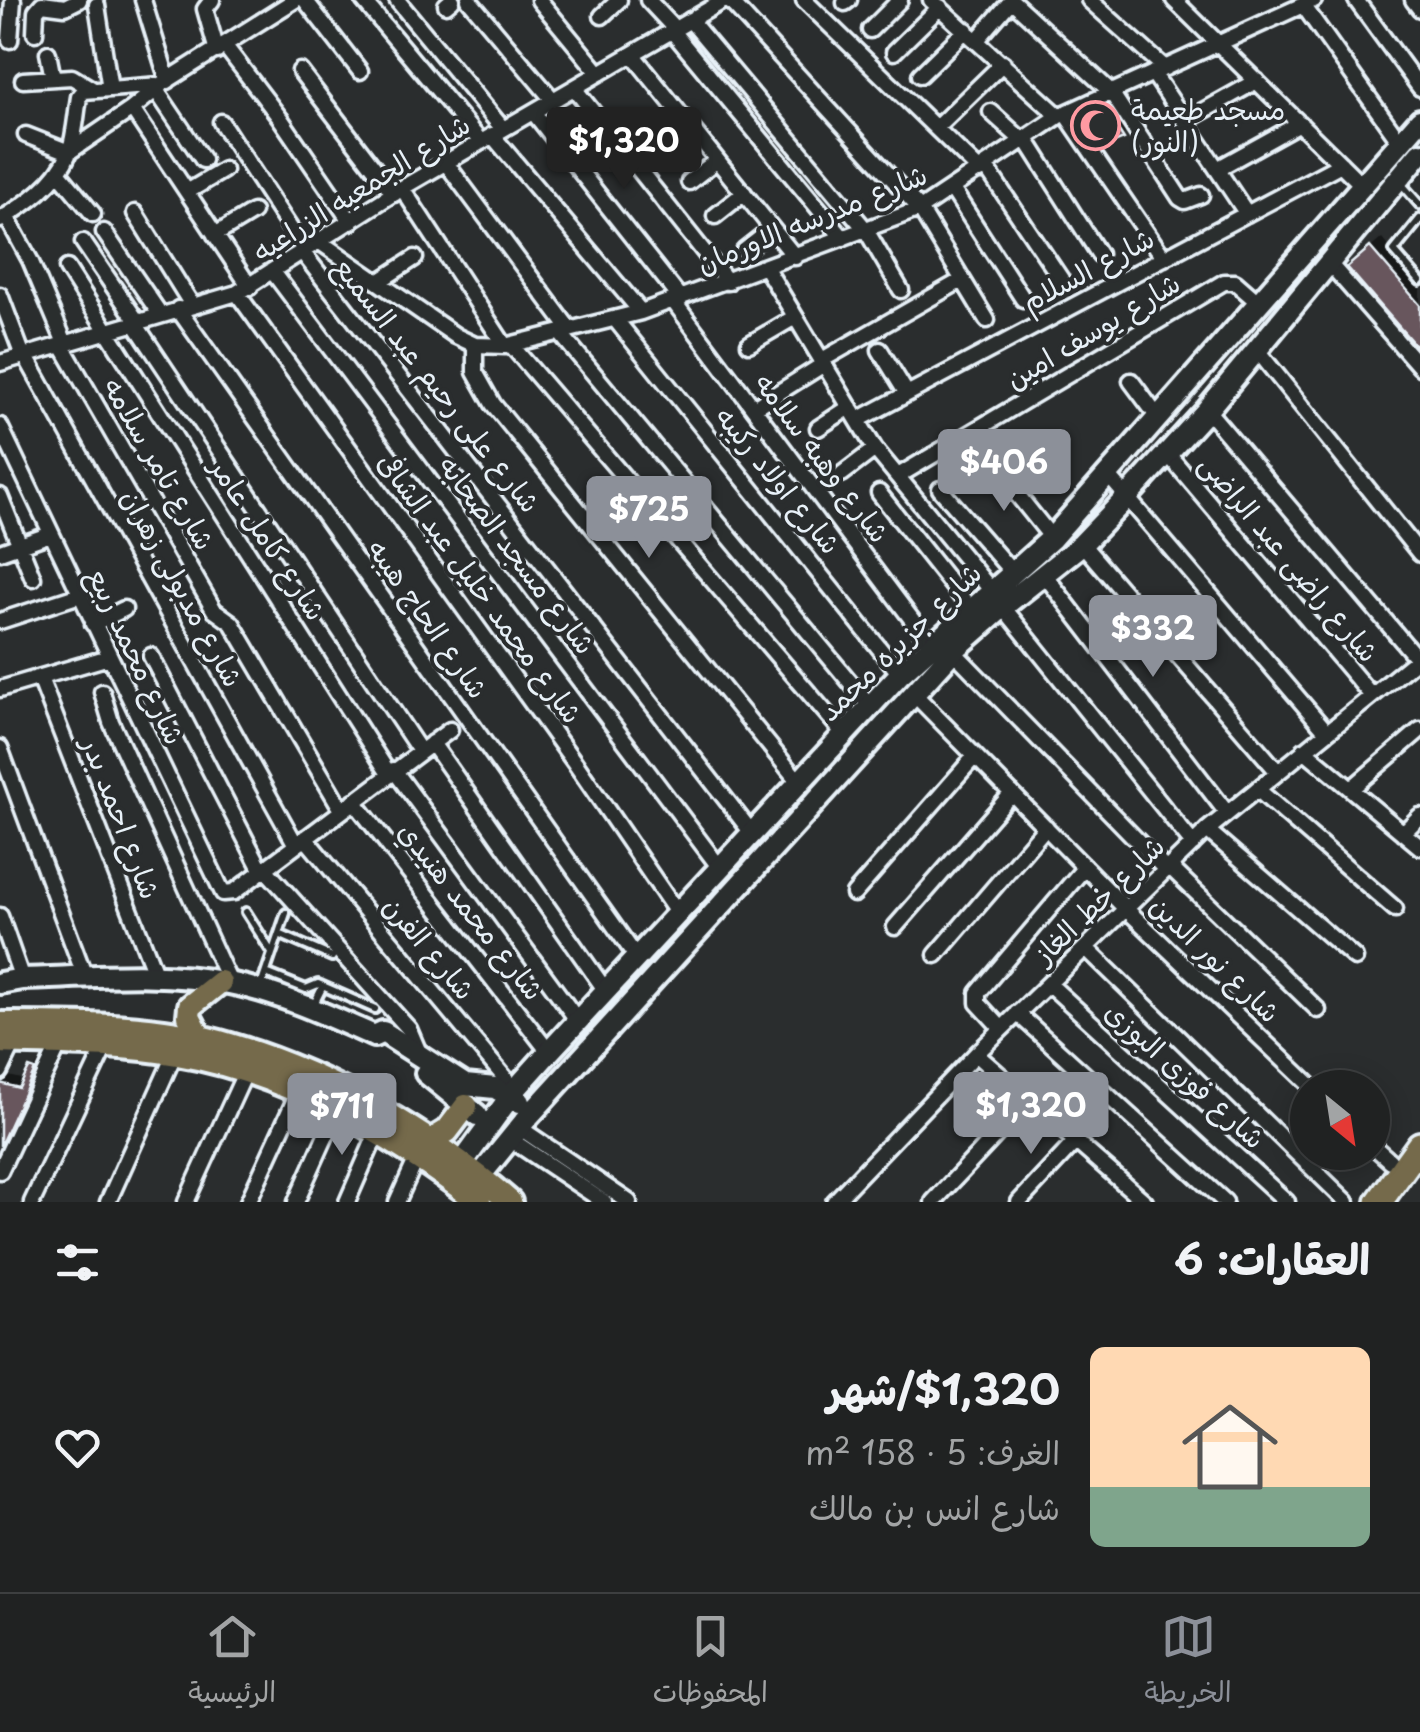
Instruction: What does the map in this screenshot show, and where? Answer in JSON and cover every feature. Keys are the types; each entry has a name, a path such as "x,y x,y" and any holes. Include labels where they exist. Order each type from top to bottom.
{"highway":[{"path":"1379,1202 1420,1145"}],"main road":[{"name":"شارع جزيره محمد","path":"470,1187 488,1124 513,1093 900,674 970,608 1044,574 1082,544 1207,410 1398,180 1420,120"},
{"name":"شارع جزيره محمد","path":"470,1187 954,652 997,598 1012,572 1052,538 1382,166 1411,148"},
{"path":"1382,166 1398,180"},
{"path":"726,862 752,872"},
{"path":"0,972 22,979"},
{"path":"0,983 22,979 156,976 263,981 374,1036 378,1045 412,1064 488,1124 520,1128 520,1102 513,1093 465,1085 383,1032 374,1036"},
{"path":"201,1038 189,1016 190,1006 225,982"},
{"path":"5,1036 72,1024 166,1032 271,1059 328,1084 470,1187 510,1202"},
{"path":"5,1036 59,1045 176,1053 246,1071 423,1150"},
{"path":"423,1150 447,1131 466,1106"}],"street":[{"path":"36,33 36,11 42,4 65,7 79,0"},
{"path":"144,0 162,86 203,160"},
{"path":"212,0 205,9 221,48 280,118 351,222"},
{"path":"69,152 162,86 296,0"},
{"path":"305,0 360,71"},
{"path":"363,0 492,136 641,312"},
{"path":"397,0 492,136"},
{"path":"469,0 553,100"},
{"path":"539,0 600,73"},
{"path":"602,16 619,0"},
{"path":"648,0 843,238"},
{"path":"727,0 920,209 987,320"},
{"name":"شارع الجمعيه الزراعيه","path":"0,363 244,290 398,191 727,0"},
{"path":"804,0 983,169 1061,279"},
{"path":"870,30 900,0"},
{"path":"920,75 1011,0 1111,92 1180,198 1185,201 1201,194"},
{"path":"1089,0 1159,70 1185,121 1247,214"},
{"path":"1356,0 1420,88"},
{"path":"1413,0 1420,10"},
{"path":"1179,2 1364,187"},
{"path":"1303,3 1411,148"},
{"name":"شارع مدرسه الاورمان","path":"320,242 456,336 474,345 508,346 678,300 920,209 1062,114 1303,3"},
{"path":"894,52 936,4 1062,114 1164,258"},
{"path":"96,5 110,89"},
{"path":"9,7 10,40"},
{"path":"690,20 866,230 901,290"},
{"path":"48,52 53,78"},
{"path":"632,54 795,257"},
{"path":"936,128 1003,64"},
{"path":"300,72 398,191 508,346 844,734"},
{"path":"23,80 72,77 92,89 162,86"},
{"path":"1185,121 1257,81"},
{"path":"574,88 728,282"},
{"path":"3,218 38,193 58,172 69,152 79,97 92,89"},
{"name":"شارع محمد خليل عبد الشافى","path":"132,109 215,235 244,290 678,914"},
{"name":"شارع وهبه سلامه","path":"532,112 678,300 931,645"},
{"path":"991,112 1024,140 1099,254"},
{"name":"شارع على رحيم عبد السميع","path":"221,122 304,252 752,832"},
{"path":"659,144 688,123"},
{"path":"1218,170 1300,123"},
{"path":"26,134 69,152"},
{"path":"688,182 717,160"},
{"path":"446,163 565,332 870,706"},
{"name":"شارع السلام","path":"818,428 906,394 1341,164"},
{"path":"187,192 224,170"},
{"path":"58,172 93,214"},
{"path":"952,189 1023,299"},
{"path":"715,216 744,193"},
{"path":"215,235 253,212"},
{"name":"شارع الحاج هيبه","path":"136,214 185,307 636,958"},
{"name":"شارع تامر سلامه","path":"3,218 30,260 63,343 214,610 232,623 348,805"},
{"path":"744,252 772,230"},
{"path":"104,232 160,314"},
{"path":"83,242 426,747 606,991"},
{"path":"378,282 416,258"},
{"path":"1329,263 1420,367"},
{"name":"شارع كامل عامر","path":"67,268 391,772 578,1021"},
{"path":"766,268 876,449 1193,844"},
{"name":"شارع مسجد الصحابه","path":"273,272 726,862"},
{"path":"754,408 823,362 962,280"},
{"name":"شارع يوسف امين","path":"898,476 1224,282 1235,282 1259,303"},
{"name":"شارع مدبولى زهران","path":"0,295 24,356 300,842"},
{"path":"749,344 795,317"},
{"name":"شارع اولاد ركيبه","path":"615,319 900,674"},
{"path":"474,345 474,372 493,404 800,782"},
{"path":"880,350 906,394"},
{"path":"1257,350 1420,554"},
{"path":"1131,381 1157,416"},
{"path":"1207,410 1419,659"},
{"name":"شارع محمد ربيع","path":"0,426 218,888 226,894 237,890 263,870"},
{"path":"842,474 876,449"},
{"name":"شارع راضى عبد الراضى","path":"1167,453 1372,696"},
{"path":"990,462 1052,538"},
{"path":"1108,475 1326,732"},
{"path":"940,489 1012,572"},
{"path":"879,493 970,608"},
{"path":"0,496 33,578"},
{"path":"0,552 51,534"},
{"path":"1082,544 1278,772"},
{"path":"1044,574 1227,813"},
{"path":"0,621 80,595"},
{"path":"93,624 124,608"},
{"path":"954,652 1168,868 1318,1010"},
{"path":"151,656 263,870 409,1029 420,1056"},
{"path":"0,689 109,658"},
{"name":"شارع خط الغاز","path":"834,1202 1001,1028 1207,830 1419,659"},
{"name":"شارع احمد بدر","path":"40,678 156,976"},
{"name":"شارع محمد ربيع","path":"102,692 111,722 225,982"},
{"name":"شارع نور الدين","path":"914,695 1126,909 1294,1070"},
{"path":"111,722 134,712"},
{"path":"263,870 450,730"},
{"path":"1350,789 1420,730"},
{"path":"0,748 85,977"},
{"path":"1304,750 1420,846"},
{"path":"854,894 975,756"},
{"path":"1256,788 1395,909"},
{"path":"895,927 1012,793"},
{"name":"شارع محمد هنيدي","path":"348,805 548,1052"},
{"path":"1403,833 1420,816"},
{"path":"936,955 1046,827"},
{"path":"1207,830 1354,958"},
{"name":"شارع الفرن","path":"300,842 513,1093"},
{"path":"1001,1028 978,1003 978,993 1085,867"},
{"path":"0,916 22,979"},
{"path":"1086,948 1347,1202"},
{"name":"شارع فوزى البوزى","path":"1049,984 1288,1202"},
{"path":"1017,1013 1226,1202"},
{"path":"0,1072 5,1036"},
{"path":"0,1171 59,1045"},
{"path":"32,1202 105,1048"},
{"path":"108,1202 176,1053"},
{"path":"976,1054 1145,1202"},
{"path":"186,1202 246,1071"},
{"path":"248,1202 298,1092"},
{"path":"933,1202 1029,1100"},
{"path":"296,1202 337,1111"},
{"path":"520,1128 604,1202"},
{"path":"520,1128 629,1202"},
{"path":"346,1202 377,1132"},
{"path":"1019,1202 1076,1141"},
{"path":"396,1202 423,1150"}],"lane":[{"path":"1398,180 1420,205"},
{"path":"1420,219 1394,251 1420,281"},
{"path":"246,912 272,954"},
{"path":"286,913 263,981 306,989 316,984 375,1009"},
{"path":"279,934 332,957"},
{"path":"312,1008 323,986"}],"building":[{"path":"1104,107 1124,139 1102,148 1081,118"},
{"path":"1370,247 1420,305 1420,341 1415,345 1347,267"},
{"path":"29,1068 35,1070 0,1146 0,1083 19,1088"}],"place":[{"name":"مسجد طعيمة (النور)","path":"1096,126"}]}
